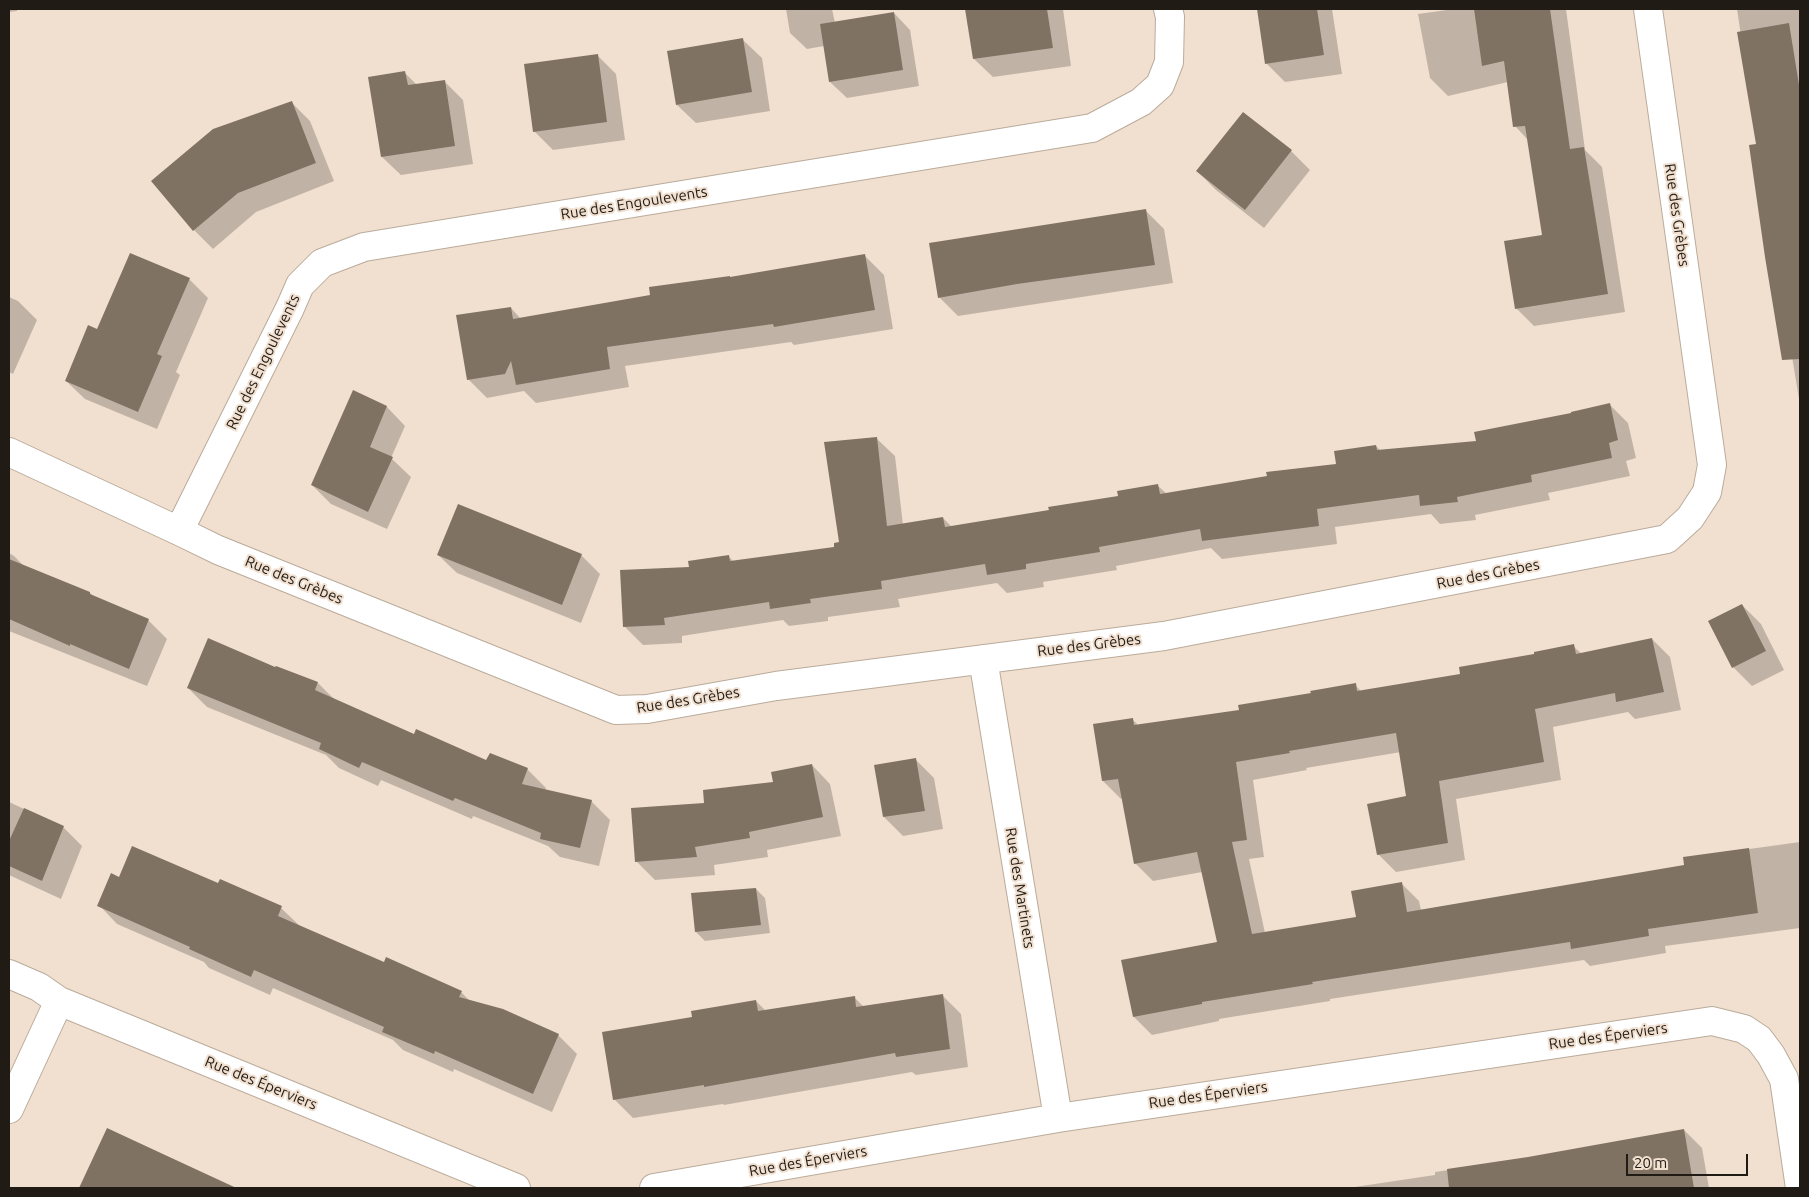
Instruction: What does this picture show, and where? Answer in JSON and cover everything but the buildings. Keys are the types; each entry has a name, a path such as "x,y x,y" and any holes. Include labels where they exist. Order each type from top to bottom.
{"street":[{"name":"Rue des Engoulevents","path":"180,531 300,285 322,263 364,247 1092,128 1141,102 1160,85 1169,62 1170,18 1168,9"},
{"name":"Rue des Grèbes","path":"9,452 218,550 616,710 647,709 776,686 1164,636 1667,539 1690,518 1707,492 1712,465 1648,9"},
{"name":"Rue des Martinets","path":"983,659 1058,1118"},
{"name":"Rue des Éperviers","path":"9,974 39,987 59,1001 516,1188"},
{"path":"9,1109 59,1001"},
{"name":"Rue des Éperviers","path":"654,1188 1058,1118 1712,1020 1744,1028 1759,1039 1784,1078 1800,1188"}]}
